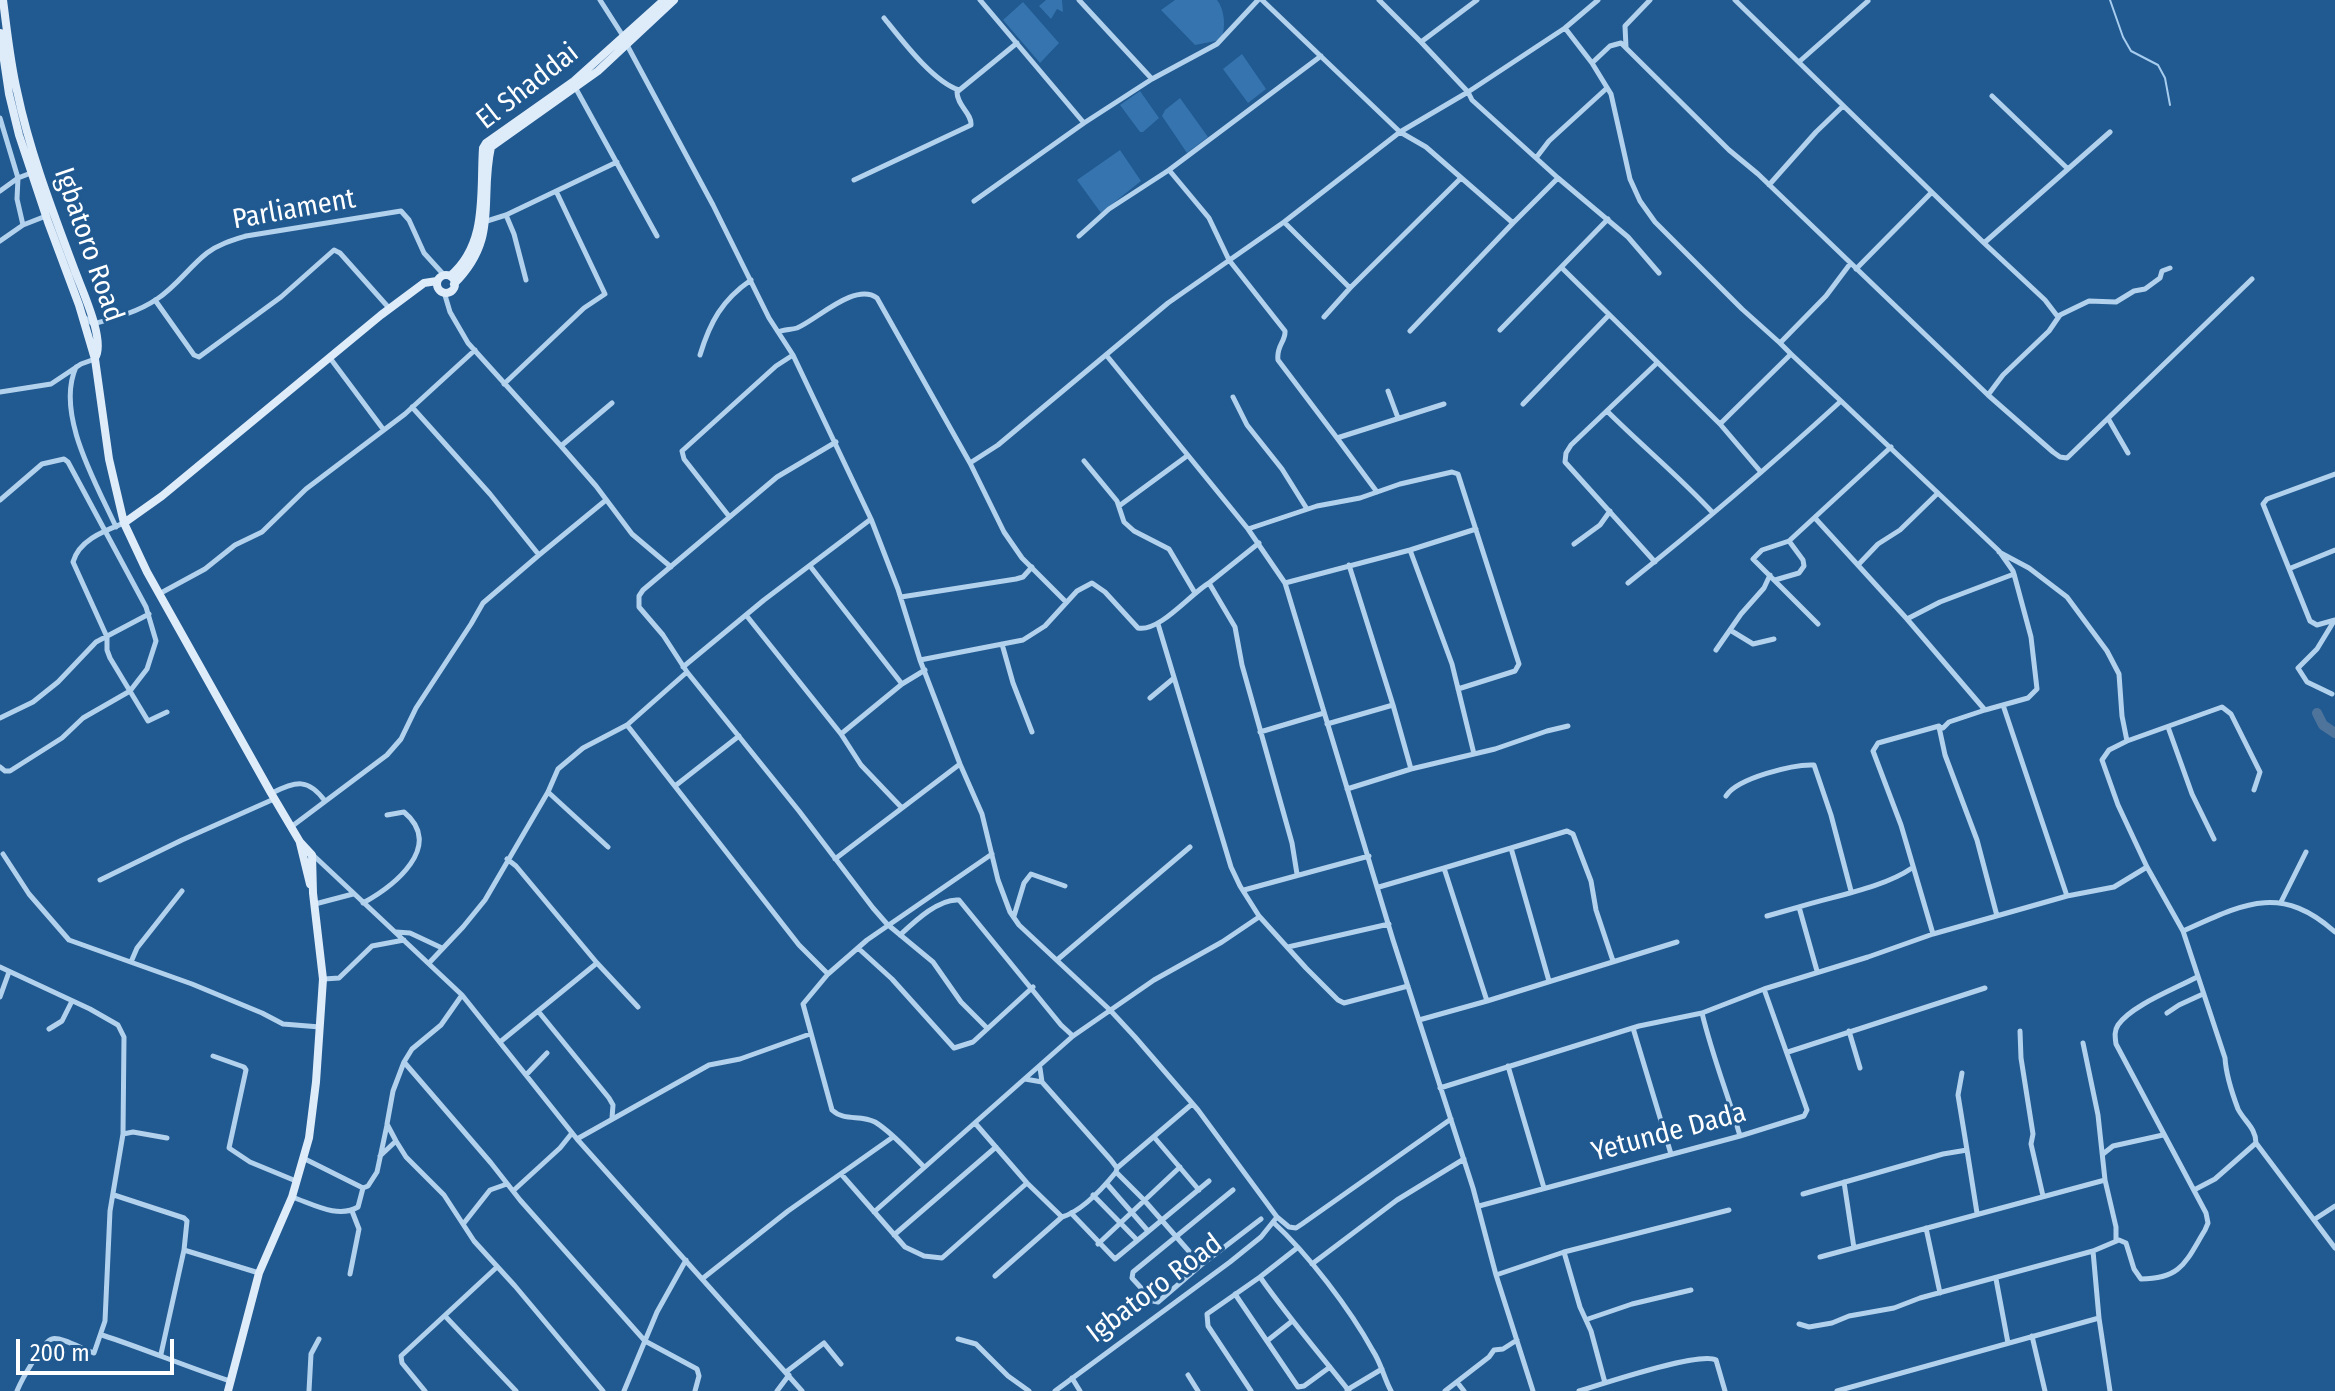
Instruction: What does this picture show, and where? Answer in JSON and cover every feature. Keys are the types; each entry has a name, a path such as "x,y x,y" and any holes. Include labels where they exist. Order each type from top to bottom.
{"street":[{"name":"Igbatoro Road","path":"3,0 13,75 23,119 93,324 99,348 95,359"},
{"path":"600,0 620,27 769,318 793,355 871,519 901,597 920,660 982,814 998,880 1013,917 1110,1010 1192,1104 1366,1339 1391,1391"},
{"name":"El Shaddai","path":"446,279 464,263 478,232 483,148 486,143 625,42 664,0"},
{"path":"167,712 148,721 130,691 107,650 107,637 73,562 75,555 89,540 120,525 174,487 424,283 464,274 478,252 487,221 491,147 575,87 674,0"},
{"path":"980,0 1084,123"},
{"path":"1079,0 1152,79"},
{"path":"974,201 1152,79 1217,44 1260,0 1400,132 1426,147 1513,223"},
{"path":"1379,0 1468,92 1472,100 1608,219 1644,253 1659,273"},
{"path":"1421,42 1477,0"},
{"path":"970,463 998,445 1168,303 1284,222 1400,132 1468,92 1565,28 1598,0"},
{"path":"1626,48 1625,26 1650,0"},
{"path":"1735,0 2045,300 2058,317"},
{"path":"1800,61 1868,0"},
{"path":"884,18 921,62 947,85 959,90"},
{"path":"1565,28 1607,88 1613,101 1630,179 1640,201 1655,222 1742,309 1999,551 2014,574 2031,637 2037,689 2028,698 1878,743 1873,751 1901,825 1933,934"},
{"name":"Igbatoro Road","path":"0,33 2,67 16,125 95,359"},
{"path":"854,180 971,125 971,119 958,102 959,90 1017,43"},
{"path":"1592,63 1616,43 1621,43 1729,150 1988,395 2053,452 2064,458 2073,454 2109,420 2252,279"},
{"path":"1079,236 1117,202 1169,170 1321,56"},
{"path":"575,87 657,236"},
{"path":"1536,158 1549,141 1607,88"},
{"path":"0,99 9,94"},
{"path":"1992,96 2068,169"},
{"path":"1769,185 1843,106"},
{"path":"0,118 18,178 17,199 23,225"},
{"path":"3,130 16,125"},
{"path":"1984,243 2110,132"},
{"path":"487,221 617,162"},
{"path":"1169,170 1209,218 1229,260 1285,331 1285,338 1278,347 1278,360 1377,492"},
{"path":"0,191 31,173"},
{"path":"1324,317 1461,178"},
{"path":"1410,331 1558,178"},
{"path":"504,384 584,308 604,296 605,290 556,191"},
{"path":"1856,269 1931,193"},
{"name":"Parliament","path":"93,324 129,314 155,300 206,254 224,243 246,236 401,211 409,220 424,253 446,279"},
{"path":"506,215 526,280"},
{"path":"0,241 23,225 46,216"},
{"path":"1500,330 1608,219"},
{"path":"1284,222 1350,288"},
{"path":"155,300 194,355 199,357 281,297 334,250 390,309"},
{"path":"1780,343 1826,296 1850,264"},
{"path":"1562,268 1720,424 1760,471"},
{"path":"1988,395 2003,375 2049,331 2058,317 2089,301 2116,302 2134,291 2145,289 2160,278 2162,271 2170,268"},
{"path":"446,279 439,289 444,292 450,312 475,350 561,446 632,534 671,567"},
{"path":"444,292 452,289 446,279"},
{"path":"700,355 716,313 728,298 751,280"},
{"path":"778,332 797,328 855,295 866,293 874,296 970,463 1004,532 1066,602"},
{"path":"81,313 93,324"},
{"path":"1523,404 1608,316"},
{"path":"159,594 205,569 235,545 262,532 306,489 412,407 475,350"},
{"path":"1720,424 1791,354"},
{"path":"728,515 684,459 682,451 776,366 793,355"},
{"path":"1107,356 1259,543 1285,583 1479,1206 1496,1275 1533,1391"},
{"path":"330,358 383,429"},
{"path":"0,392 51,384 76,367 95,359 120,525"},
{"path":"1655,562 1565,462 1571,445 1657,363"},
{"path":"76,367 69,385 73,426 120,525 300,842 462,995 577,1139 802,1391"},
{"path":"1388,391 1398,418"},
{"path":"1233,397 1247,425 1297,489 1307,509"},
{"path":"1628,583 1778,459 1841,401"},
{"path":"561,446 612,403"},
{"path":"1337,438 1444,404"},
{"path":"412,407 490,494 539,555"},
{"path":"1607,411 1713,513"},
{"path":"2109,420 2128,453"},
{"path":"836,442 786,471 728,515 643,590 639,596 639,607 887,924 933,962 961,1002 987,1028"},
{"path":"1818,624 1756,564 1753,559 1755,554 1789,541 1891,447"},
{"path":"1119,506 1187,456"},
{"path":"0,500 42,464 64,459 77,474 149,614 156,641 147,669 130,691 83,718 62,738 10,771 0,767"},
{"path":"1084,461 1119,506 1121,517 1134,531 1169,549 1195,593"},
{"path":"1248,529 1307,509 1455,472 1461,479 1519,664 1515,671 1458,689"},
{"path":"2335,474 2267,499 2263,504 2310,621 2317,625 2335,620"},
{"path":"1858,565 1938,493"},
{"path":"290,827 387,755 401,739 416,708 467,632 478,609 606,500"},
{"path":"1574,544 1600,525 1610,511"},
{"path":"1815,518 1985,710"},
{"path":"429,963 477,911 548,792 558,769 570,757 627,725 746,615 871,519"},
{"path":"1285,583 1476,529"},
{"path":"1716,650 1772,577 1799,573 1804,566 1789,541"},
{"path":"920,660 1023,640 1037,632 1077,591 1092,583 1105,592 1138,628 1144,629 1158,624 1259,543"},
{"path":"1410,550 1458,689 1474,754"},
{"path":"2291,568 2335,550"},
{"path":"1999,551 2029,568 2067,597 2107,651 2119,674 2127,741"},
{"path":"1349,565 1411,769"},
{"path":"810,566 902,684"},
{"path":"901,597 1016,579 1023,577 1032,567"},
{"path":"1907,619 1940,602 2014,574"},
{"path":"1209,583 1235,627 1242,665 1292,843 1297,874"},
{"path":"0,718 33,702 58,682 93,645 149,614"},
{"path":"746,615 841,734 861,765 902,808"},
{"path":"2332,694 2307,682 2298,668 2314,654 2335,620"},
{"path":"1158,624 1231,867 1259,916 1344,1003 1408,986"},
{"path":"1730,630 1753,644 1774,639"},
{"path":"1002,644 1032,732"},
{"path":"841,734 902,684 925,670"},
{"path":"1150,698 1174,678"},
{"path":"1327,724 1393,705"},
{"path":"2003,705 2067,896"},
{"path":"2254,790 2260,772 2225,708 2127,741 2109,750 2102,760 2118,805 2147,867 2183,931 2225,1058 2226,1075 2239,1112 2249,1123 2256,1143 2335,1248"},
{"path":"1260,732 1324,713"},
{"path":"1945,724 1943,728 1939,727 1945,755 1977,840 1997,916"},
{"path":"627,725 799,945 828,974"},
{"path":"1347,789 1568,726"},
{"path":"2168,727 2192,794 2214,839"},
{"path":"675,786 739,736"},
{"path":"835,859 960,764"},
{"path":"1726,796 1727,791 1746,781 1781,770 1814,765 1851,891"},
{"path":"100,880 272,796 289,784 310,785 325,801"},
{"path":"548,792 608,847"},
{"path":"363,903 377,896 416,859 419,838 410,817 404,812 387,815"},
{"path":"1379,887 1567,831 1573,834 1591,881 1596,910 1613,961"},
{"path":"228,1391 259,1273 305,1159 314,1110 323,979 315,904 300,842"},
{"path":"1057,960 1190,847"},
{"path":"1511,848 1549,981"},
{"path":"2281,902 2306,852"},
{"path":"3,854 29,894 69,940 248,1007 283,1024 320,1027"},
{"path":"924,1167 873,1121 859,1117 845,1118 832,1110 803,1004 828,974 887,924 992,854"},
{"path":"312,855 313,893"},
{"path":"1244,890 1369,856"},
{"path":"507,859 638,1007"},
{"path":"1440,1088 1633,1028 1702,1013 1764,989 1933,934 2067,896 2114,887 2147,867"},
{"path":"1444,868 1487,1001"},
{"path":"1767,916 1887,883 1912,868"},
{"path":"1013,917 1024,883 1031,874 1065,886"},
{"path":"131,962 137,948 182,891"},
{"path":"315,904 353,894"},
{"path":"900,935 929,912 956,898 1073,1036"},
{"path":"2183,931 2232,909 2281,902 2303,908 2335,932"},
{"path":"1799,907 1817,971"},
{"path":"874,1212 1073,1036 1154,980 1222,942 1259,916"},
{"path":"1287,947 1389,924"},
{"path":"395,932 406,931 442,949"},
{"path":"323,979 339,978 372,946 404,940"},
{"path":"1419,1020 1677,942"},
{"path":"858,948 892,979 954,1048 973,1042 1033,987"},
{"path":"500,1042 597,963"},
{"path":"0,967 90,1009 121,1029 124,1057 123,1134 110,1211 102,1335 94,1353 56,1338 48,1341 26,1370 17,1391"},
{"path":"0,997 9,972"},
{"path":"1799,1324 1809,1327 1894,1308 2093,1251 2116,1241 2126,1243 2134,1269 2141,1279 2168,1276 2177,1271 2208,1223 2194,1190 2116,1044 2114,1034 2117,1025 2128,1015 2197,977"},
{"path":"1764,989 1788,1052 1985,988"},
{"path":"2167,1013 2203,994"},
{"path":"292,1197 334,1212 352,1211 358,1207 363,1188 372,1182 377,1172 393,1091 404,1062 412,1049 441,1025 462,995"},
{"path":"49,1029 62,1021 72,1001"},
{"path":"538,1011 609,1098 613,1105 612,1119"},
{"path":"1702,1013 1740,1136"},
{"path":"1633,1028 1671,1154"},
{"path":"1849,1031 1860,1068"},
{"path":"2020,1031 2033,1134 2031,1144 2043,1196"},
{"path":"577,1139 709,1065 740,1059 810,1034"},
{"path":"2083,1043 2098,1115 2116,1241"},
{"name":"Yetunde Dada","path":"1479,1206 1804,1116 1806,1113 1788,1052"},
{"path":"526,1075 547,1053"},
{"path":"213,1056 246,1070 229,1148 250,1162 297,1181"},
{"path":"404,1062 645,1341 693,1365 699,1376 695,1391"},
{"path":"1508,1066 1544,1188"},
{"path":"1040,1067 1042,1082 1201,1265"},
{"path":"1962,1073 1958,1095 1977,1213"},
{"path":"1025,1079 1042,1082"},
{"path":"995,1276 1062,1217 1107,1184 1116,1170 1192,1104"},
{"path":"1275,1220 1296,1228 1451,1119"},
{"path":"975,1123 1027,1183 1062,1217"},
{"path":"387,1124 406,1157 437,1187 468,1233 603,1391"},
{"path":"123,1134 133,1132 167,1138"},
{"path":"513,1191 572,1133"},
{"path":"2103,1154 2113,1146 2163,1135"},
{"path":"702,1279 788,1211 893,1137"},
{"path":"1154,1137 1199,1190"},
{"path":"379,1157 396,1141"},
{"path":"2194,1190 2215,1179 2256,1143"},
{"path":"894,1235 996,1147"},
{"path":"1803,1194 1967,1150"},
{"path":"305,1159 363,1188"},
{"path":"1312,1264 1397,1200 1464,1159"},
{"path":"1098,1244 1180,1167"},
{"path":"842,1175 905,1247 917,1254 942,1258 1027,1183"},
{"path":"1820,1257 2105,1180"},
{"path":"1071,1213 1115,1259 1209,1181"},
{"path":"1844,1182 1854,1248"},
{"path":"464,1223 490,1190 507,1184"},
{"path":"1107,1184 1148,1231"},
{"path":"1233,1190 1133,1272 1132,1278 1153,1301 1158,1302 1261,1219"},
{"path":"114,1195 184,1218 188,1226 161,1354"},
{"path":"1093,1195 1137,1240"},
{"path":"2315,1219 2335,1206"},
{"path":"1496,1275 1564,1252 1729,1210"},
{"path":"350,1274 359,1229 352,1211"},
{"name":"Igbatoro Road","path":"1055,1391 1230,1262 1261,1237 1275,1220"},
{"path":"1926,1228 1940,1293"},
{"path":"1251,1391 1208,1326 1208,1311 1297,1248"},
{"path":"184,1250 259,1273"},
{"path":"2093,1251 2110,1391"},
{"path":"1564,1252 1580,1307 1588,1319 1605,1383"},
{"path":"624,1391 668,1290 686,1260"},
{"path":"425,1391 402,1363 401,1356 497,1267"},
{"path":"1260,1277 1291,1322 1348,1391 1382,1369"},
{"path":"1996,1279 2008,1343"},
{"path":"1588,1319 1632,1304 1691,1290"},
{"path":"1235,1294 1300,1389 1330,1367"},
{"path":"445,1316 516,1391"},
{"path":"1837,1391 2099,1318"},
{"path":"1267,1341 1291,1322"},
{"path":"102,1335 230,1381"},
{"path":"2032,1336 2045,1391"},
{"path":"309,1391 311,1354 319,1339"},
{"path":"958,1339 976,1344 1008,1376 1029,1391"},
{"path":"1445,1391 1494,1350 1503,1349 1517,1340"},
{"path":"777,1391 787,1374 824,1343 841,1364"},
{"path":"1579,1391 1684,1361 1710,1357 1716,1360 1725,1391"},
{"path":"1188,1375 1198,1391"},
{"path":"1072,1378 1080,1391"},
{"path":"1457,1382 1464,1391"}],"shaded area":[{"path":"1046,0 1062,0 1063,12 1057,9 1051,19 1039,6"},
{"path":"1175,0 1217,0 1224,19 1221,40 1195,45 1161,10"},
{"path":"1023,2 1059,43 1040,63 1003,20"},
{"path":"1242,54 1266,89 1248,103 1223,69"},
{"path":"1140,91 1159,118 1143,132 1120,105"},
{"path":"1180,98 1208,137 1187,153 1162,116"},
{"path":"1120,150 1141,181 1101,213 1077,180"}],"waterway":[{"path":"2110,0 2131,51 2158,65 2165,78 2170,105"},
{"path":"2317,713 2323,725 2335,733"}]}
